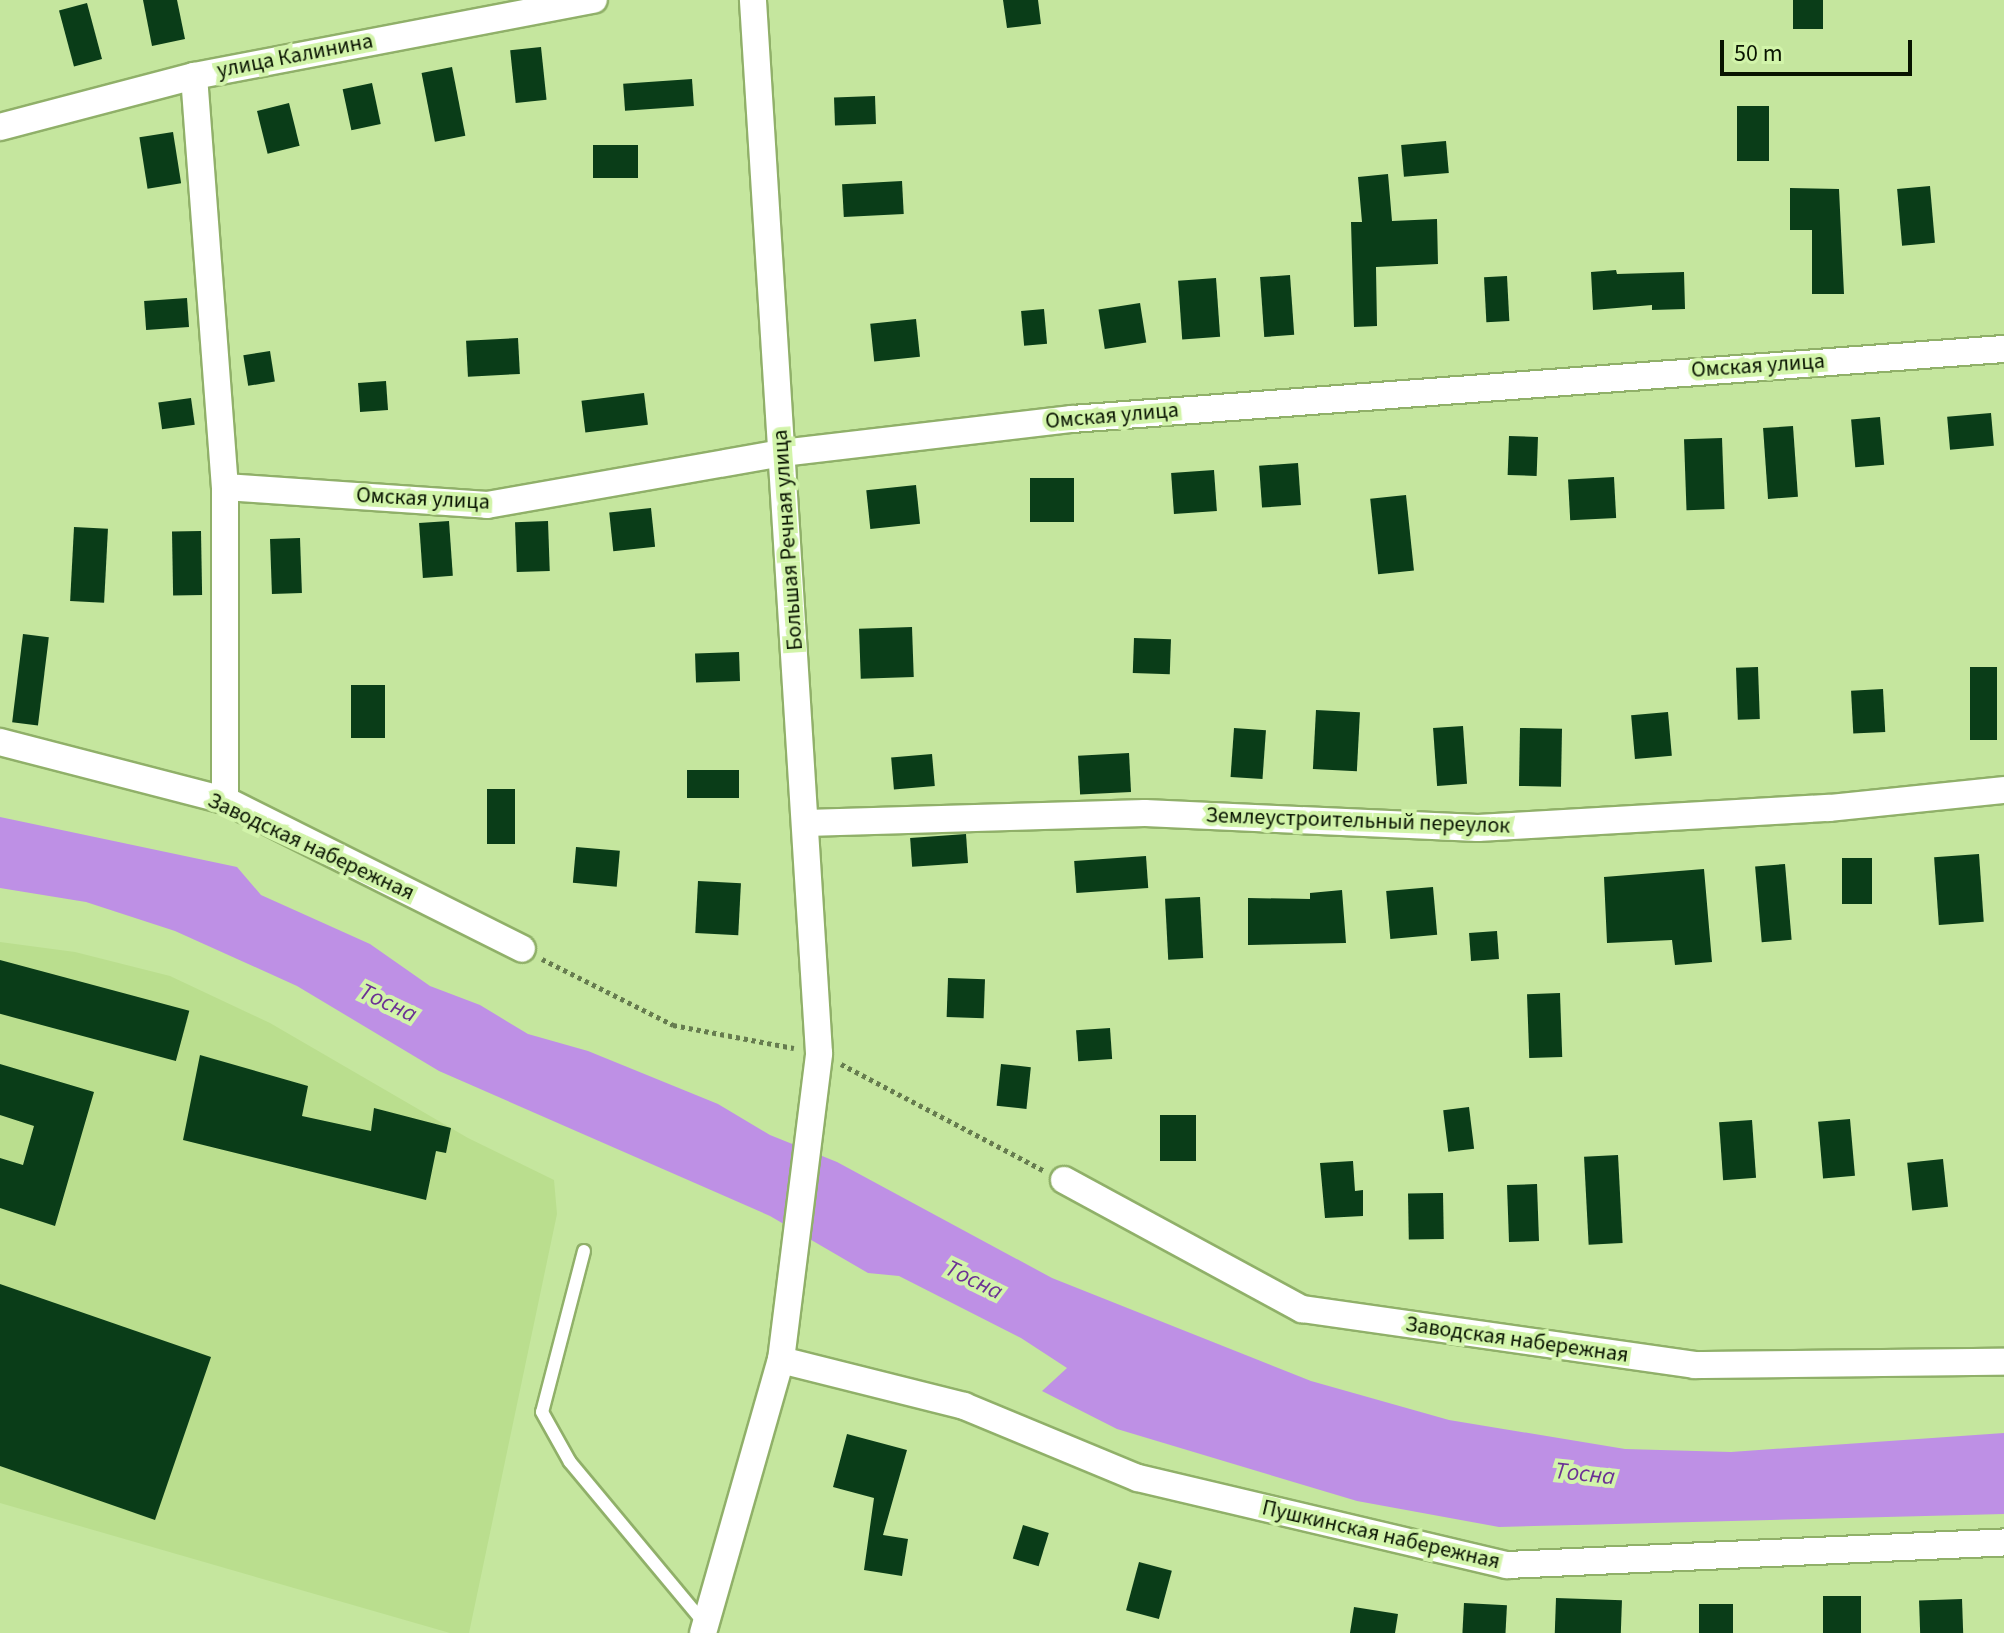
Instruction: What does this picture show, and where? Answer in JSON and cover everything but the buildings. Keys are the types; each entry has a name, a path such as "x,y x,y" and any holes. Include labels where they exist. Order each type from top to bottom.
{"street":[{"name":"улица Калинина","path":"0,127 194,76 594,0"},
{"name":"Большая Речная улица","path":"704,1629 781,1360 786,1293 817,1080 806,823 753,0"},
{"path":"194,76 225,487 225,800"},
{"name":"Омская улица","path":"225,487 487,505 782,453 1072,419 2004,349"},
{"name":"Заводская набережная","path":"0,742 225,800 522,949"},
{"name":"Землеустроительный переулок","path":"806,823 1145,813 1478,828 1829,808 2004,790"},
{"name":"Заводская набережная","path":"1064,1180 1302,1309 1694,1365 2004,1362"},
{"name":"Пушкинская набережная","path":"781,1360 964,1406 1138,1478 1507,1565 2004,1542"}],"lane":[{"path":"584,1251 542,1412 570,1462 704,1629"}],"shaded area":[{"path":"0,942 75,952 170,976 270,1023 468,1138 554,1180 557,1214 469,1633 450,1633 0,1503"}],"water":[{"name":"Тосна","path":"0,817 237,867 261,895 370,944 430,986 480,1005 528,1034 588,1051 718,1104 770,1135 837,1162 1052,1278 1311,1381 1449,1420 1625,1449 1731,1452 2004,1433 2004,1514 1499,1527 1357,1501 1117,1429 1042,1391 1067,1368 1021,1338 899,1276 868,1273 770,1216 439,1071 297,986 175,931 86,902 0,888"}]}
